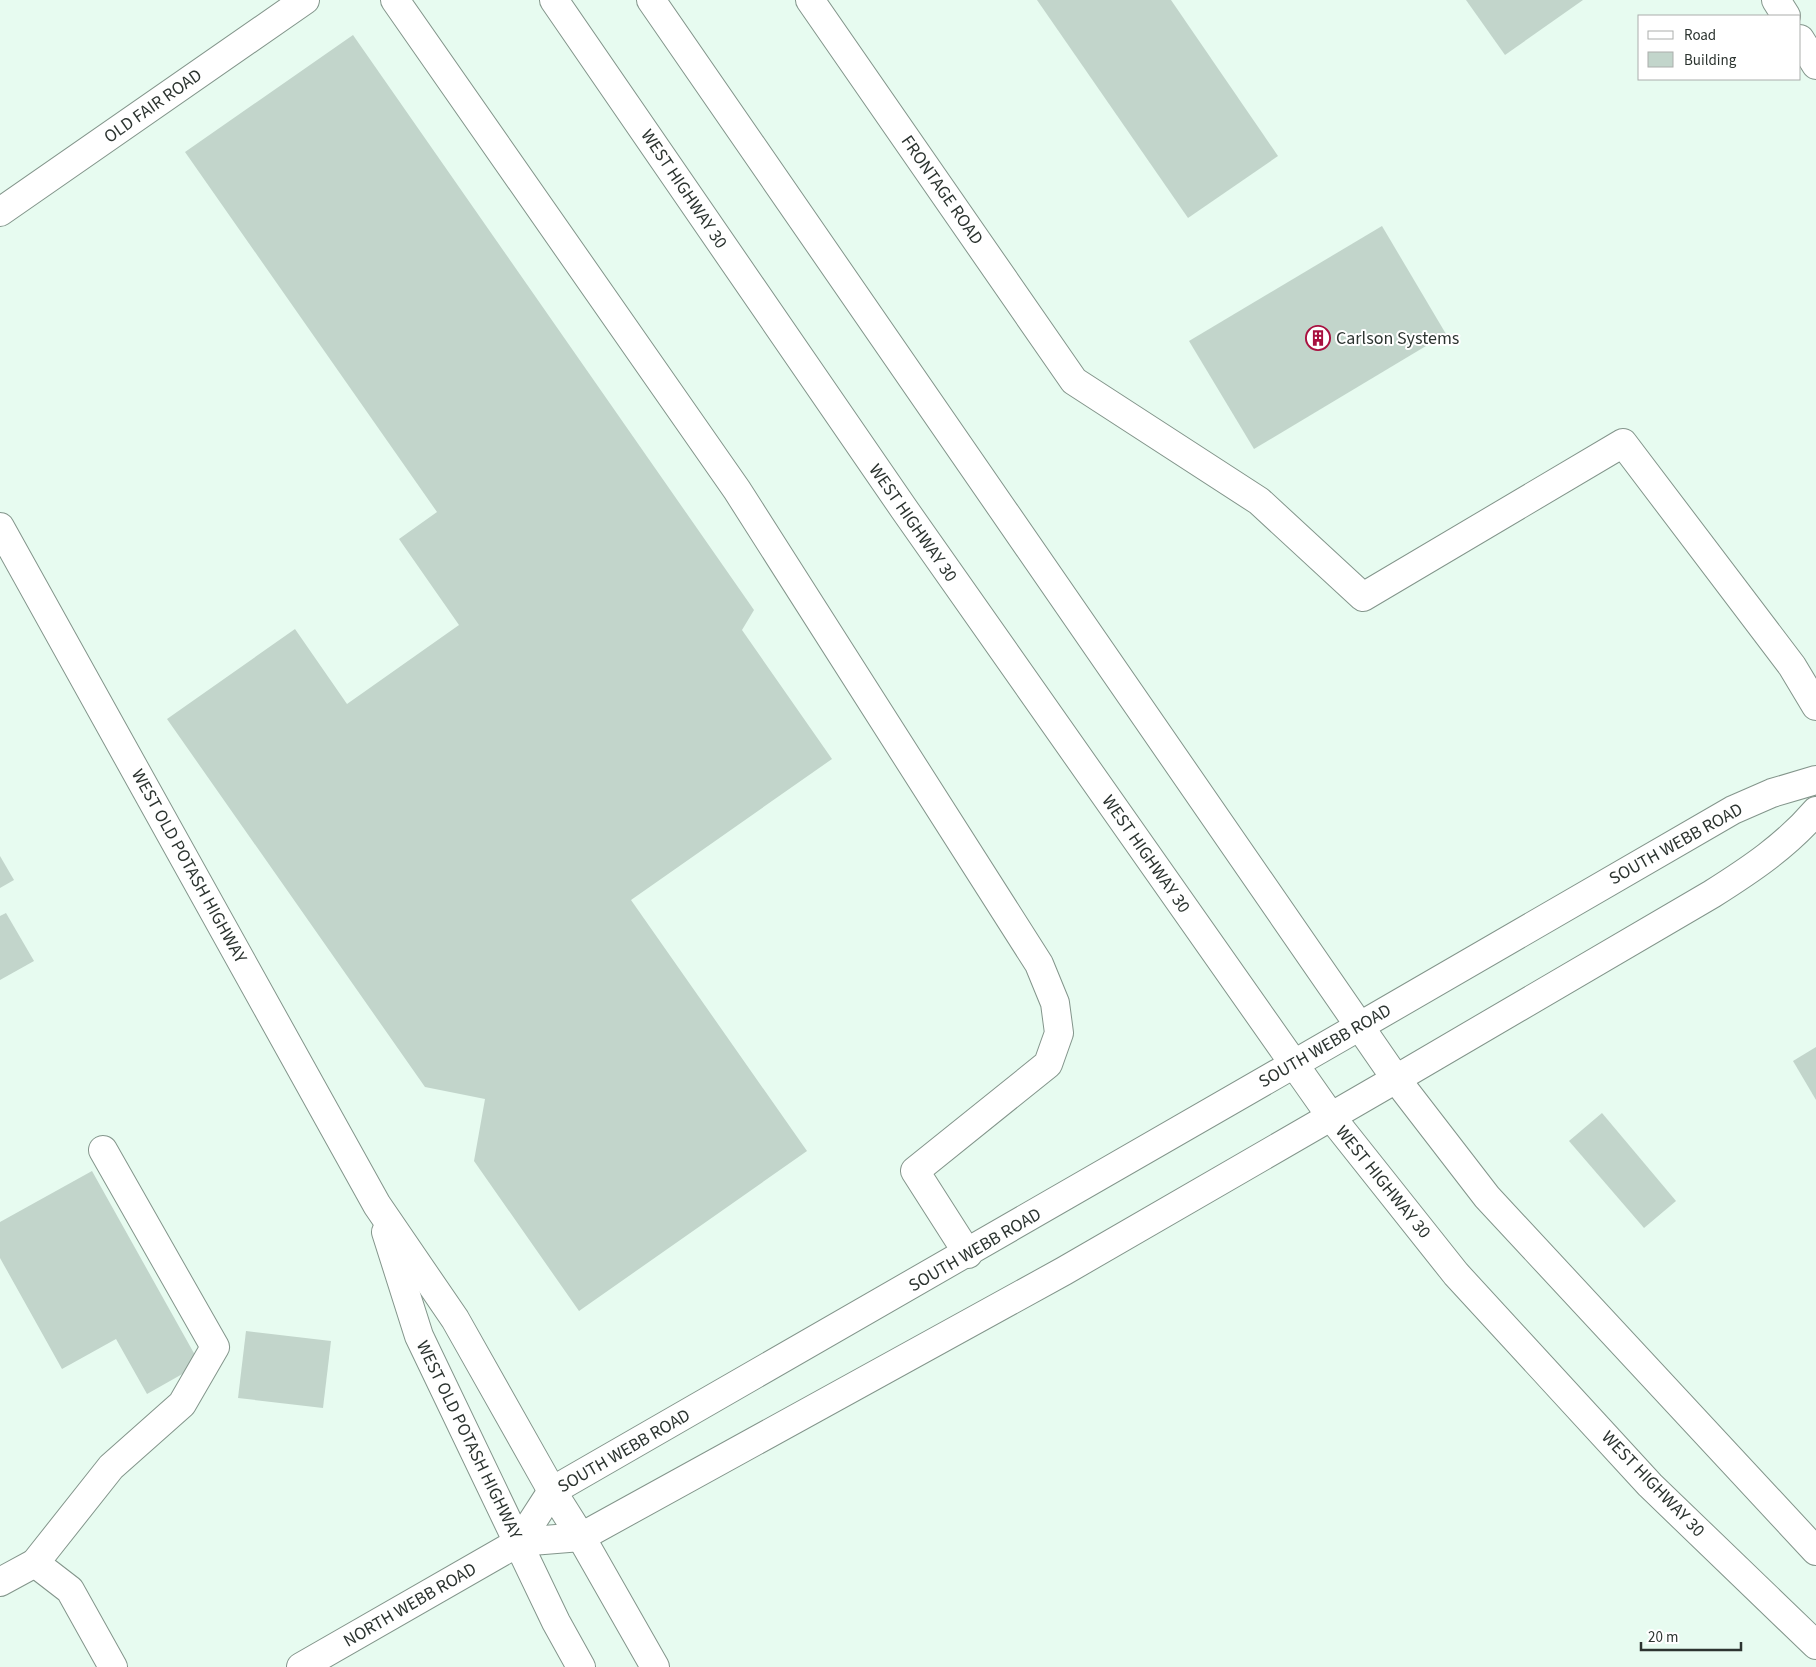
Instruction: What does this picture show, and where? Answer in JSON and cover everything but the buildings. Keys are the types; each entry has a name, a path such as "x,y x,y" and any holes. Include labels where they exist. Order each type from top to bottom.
{"main road":[{"name":"OLD FAIR ROAD","path":"0,212 305,0"},
{"path":"395,0 737,490 1040,964 1055,1003 1059,1033 1048,1064 915,1171 968,1254"},
{"name":"WEST HIGHWAY 30","path":"554,0 904,509 1332,1118 1456,1274 1650,1485 1816,1645"},
{"path":"651,0 1396,1079 1487,1197 1816,1551"},
{"name":"FRONTAGE ROAD","path":"810,0 1074,381 1259,501 1363,597 1623,443 1792,666 1816,706"},
{"path":"1776,0 1785,15"},
{"path":"1801,41 1816,65"},
{"name":"WEST OLD POTASH HIGHWAY","path":"0,527 377,1205 455,1319 552,1491 581,1537 655,1667"},
{"name":"SOUTH WEBB ROAD","path":"518,1542 552,1491 968,1254 1733,810 1772,793 1816,780"},
{"path":"518,1542 581,1537 1064,1271 1332,1118 1712,894 1760,863 1791,838 1816,811"},
{"path":"0,1582 36,1563 111,1467 182,1404 215,1347 103,1150"},
{"name":"WEST OLD POTASH HIGHWAY","path":"377,1205 419,1336 556,1622 581,1667"},
{"name":"NORTH WEBB ROAD","path":"301,1667 518,1542"},
{"path":"36,1563 70,1590 113,1667"}],"place":[{"name":"Carlson Systems","path":"1318,338"}]}
